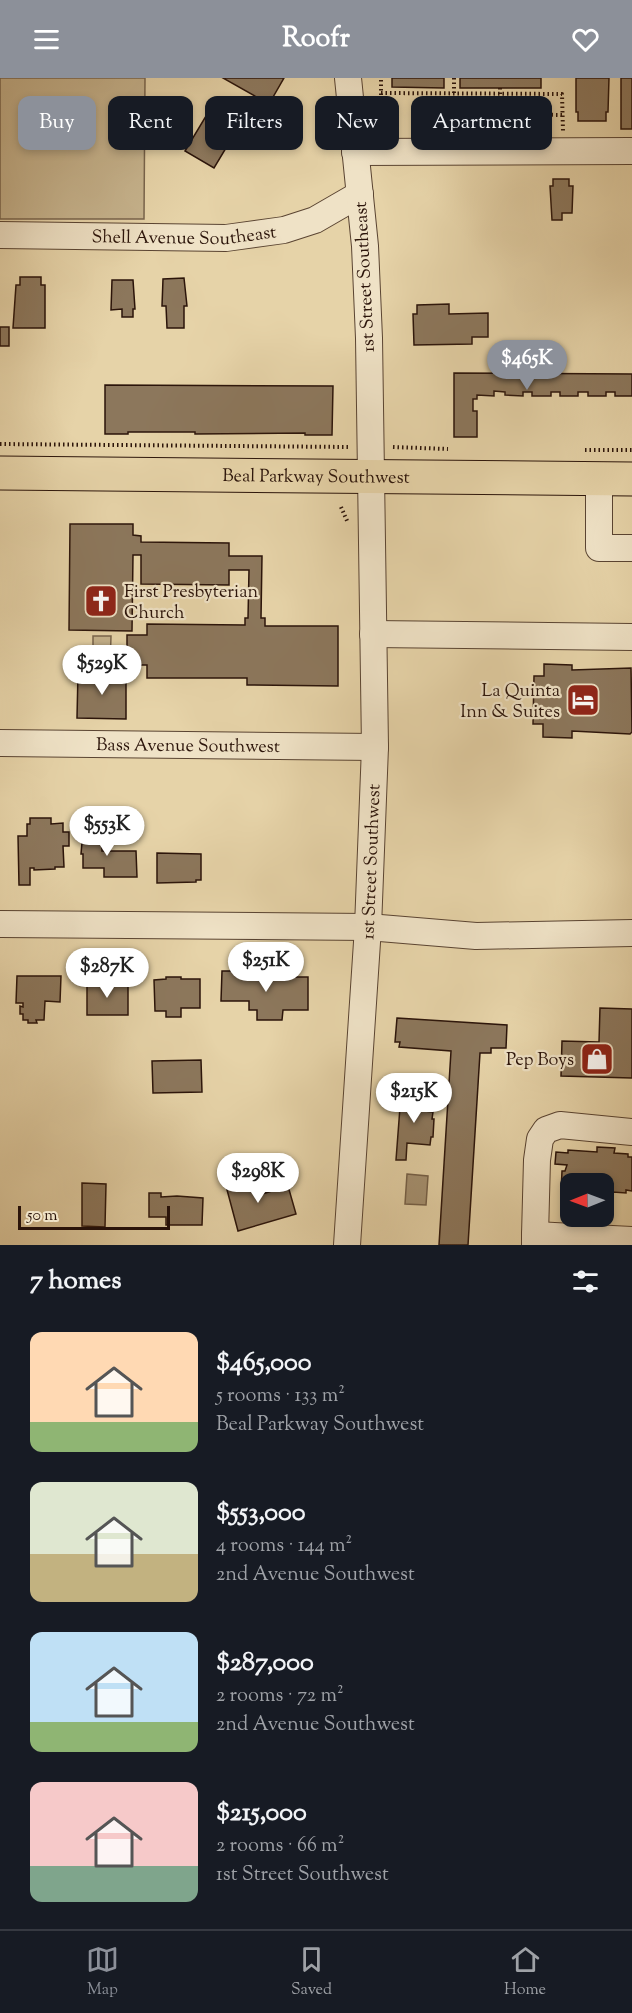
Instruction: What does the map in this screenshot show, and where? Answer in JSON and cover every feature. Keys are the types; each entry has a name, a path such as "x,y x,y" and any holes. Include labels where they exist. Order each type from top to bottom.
{"main road":[{"name":"Beal Parkway Southwest","path":"0,473 371,462 632,479"}],"street":[{"name":"1st Street Southeast","path":"348,78 365,246 371,462"},
{"path":"356,152 501,150 632,152"},
{"name":"Shell Avenue Southeast","path":"0,236 226,238 284,230 315,220 360,194"},
{"name":"1st Street Southwest","path":"346,1245 368,927 375,747 371,462"},
{"path":"600,478 599,548 632,548"},
{"path":"373,634 632,637"},
{"name":"Bass Avenue Southwest","path":"0,743 375,747"},
{"path":"0,924 368,927 476,936 632,933"},
{"path":"632,1132 561,1125 546,1130 540,1139 537,1160 535,1240 632,1240"}],"path":[{"path":"454,78 454,93"},
{"path":"500,88 500,94"},
{"path":"381,93 562,94 564,151"},
{"path":"552,116 563,116"},
{"path":"0,444 371,462 453,449"},
{"path":"576,450 632,450"}],"shaded area":[{"path":"0,78 145,78 145,96 108,96 108,150 144,150 144,219 0,219"},
{"path":"93,636 111,636 110,667 93,666"},
{"path":"407,1174 428,1176 426,1205 405,1204"}],"building":[{"path":"223,78 284,78 274,96 255,96"},
{"path":"392,78 444,78 444,88 392,87"},
{"path":"460,78 541,78 541,88 460,88"},
{"path":"576,78 609,78 606,121 578,121"},
{"path":"621,78 632,78 632,129 621,129"},
{"path":"205,118 205,150 225,150 214,168 185,151 193,150 193,138"},
{"path":"553,179 569,179 569,186 573,186 572,213 562,213 562,220 552,220 550,186 553,186"},
{"path":"20,277 41,277 41,285 45,285 45,328 13,328 16,285 20,285"},
{"path":"184,278 187,306 184,306 184,328 167,328 166,306 162,306 163,279"},
{"path":"112,280 133,280 135,309 133,309 133,317 122,317 122,309 111,310"},
{"path":"449,304 449,314 488,313 488,337 472,337 472,344 414,345 413,314 417,314 417,305"},
{"path":"0,327 9,327 9,346 0,346"},
{"path":"454,373 632,374 632,396 615,396 615,392 606,392 606,396 588,396 588,392 578,392 578,396 560,396 560,392 551,392 551,396 532,396 532,392 523,392 523,396 505,395 505,392 494,391 494,396 477,395 477,399 473,399 473,411 477,411 477,437 454,437"},
{"path":"105,385 333,386 332,435 305,435 305,433 195,434 195,432 105,434"},
{"name":"First Presbyterian Church","path":"70,524 133,524 133,535 141,536 141,542 229,543 229,556 262,556 261,618 265,618 265,626 338,626 338,686 247,685 247,678 147,678 147,665 127,665 127,635 147,635 147,624 245,625 245,618 248,618 249,570 229,570 229,585 141,584 141,555 133,555 132,631 69,630"},
{"name":"La Quinta Inn & Suites","path":"544,664 572,665 572,670 631,668 632,732 630,734 572,731 572,738 543,737 543,724 533,724 534,676 544,676"},
{"name":"First Presbyterian Church","path":"78,673 126,673 126,719 77,718"},
{"path":"30,818 51,818 51,824 63,823 63,832 69,832 69,846 63,846 64,867 34,870 30,868 30,885 19,885 18,836 27,836 27,824 30,824"},
{"path":"83,831 102,831 102,851 136,851 137,877 104,877 104,868 83,868 83,854 81,854"},
{"path":"157,853 201,854 201,880 157,883"},
{"path":"222,971 255,971 256,977 271,977 271,972 284,972 284,977 308,977 308,1010 283,1010 282,1020 257,1020 257,1010 249,1010 249,1001 221,1001"},
{"path":"17,976 61,976 60,1002 45,1001 44,1020 28,1023 28,1020 23,1020 20,1006 23,1007 23,1003 16,1003"},
{"path":"166,977 200,979 200,1008 181,1008 181,1017 166,1017 166,1011 155,1011 154,980 166,979"},
{"path":"96,980 107,980 108,985 128,985 128,1015 87,1015 87,985 96,986"},
{"name":"Pep Boys","path":"600,1008 632,1009 632,1078 561,1076 562,1041 599,1042"},
{"path":"397,1018 507,1025 506,1048 491,1048 491,1053 480,1053 468,1245 439,1245 451,1051 399,1047 400,1042 395,1042"},
{"path":"201,1060 202,1092 153,1093 152,1061"},
{"path":"401,1094 426,1096 425,1111 433,1112 433,1137 431,1137 430,1145 407,1143 406,1160 396,1160"},
{"path":"597,1147 615,1148 614,1153 628,1154 628,1157 632,1157 632,1191 614,1192 614,1173 562,1173 567,1165 555,1164 556,1152 568,1153 568,1150 597,1152"},
{"path":"254,1178 259,1195 288,1186 296,1214 238,1231 226,1186"},
{"path":"82,1183 106,1184 105,1227 82,1226"},
{"path":"149,1193 161,1193 161,1197 203,1198 202,1225 166,1225 166,1217 149,1217"}],"place":[{"name":"First Presbyterian Church","path":"101,601"},
{"name":"La Quinta Inn & Suites","path":"583,700"},
{"name":"Pep Boys","path":"597,1059"}]}
